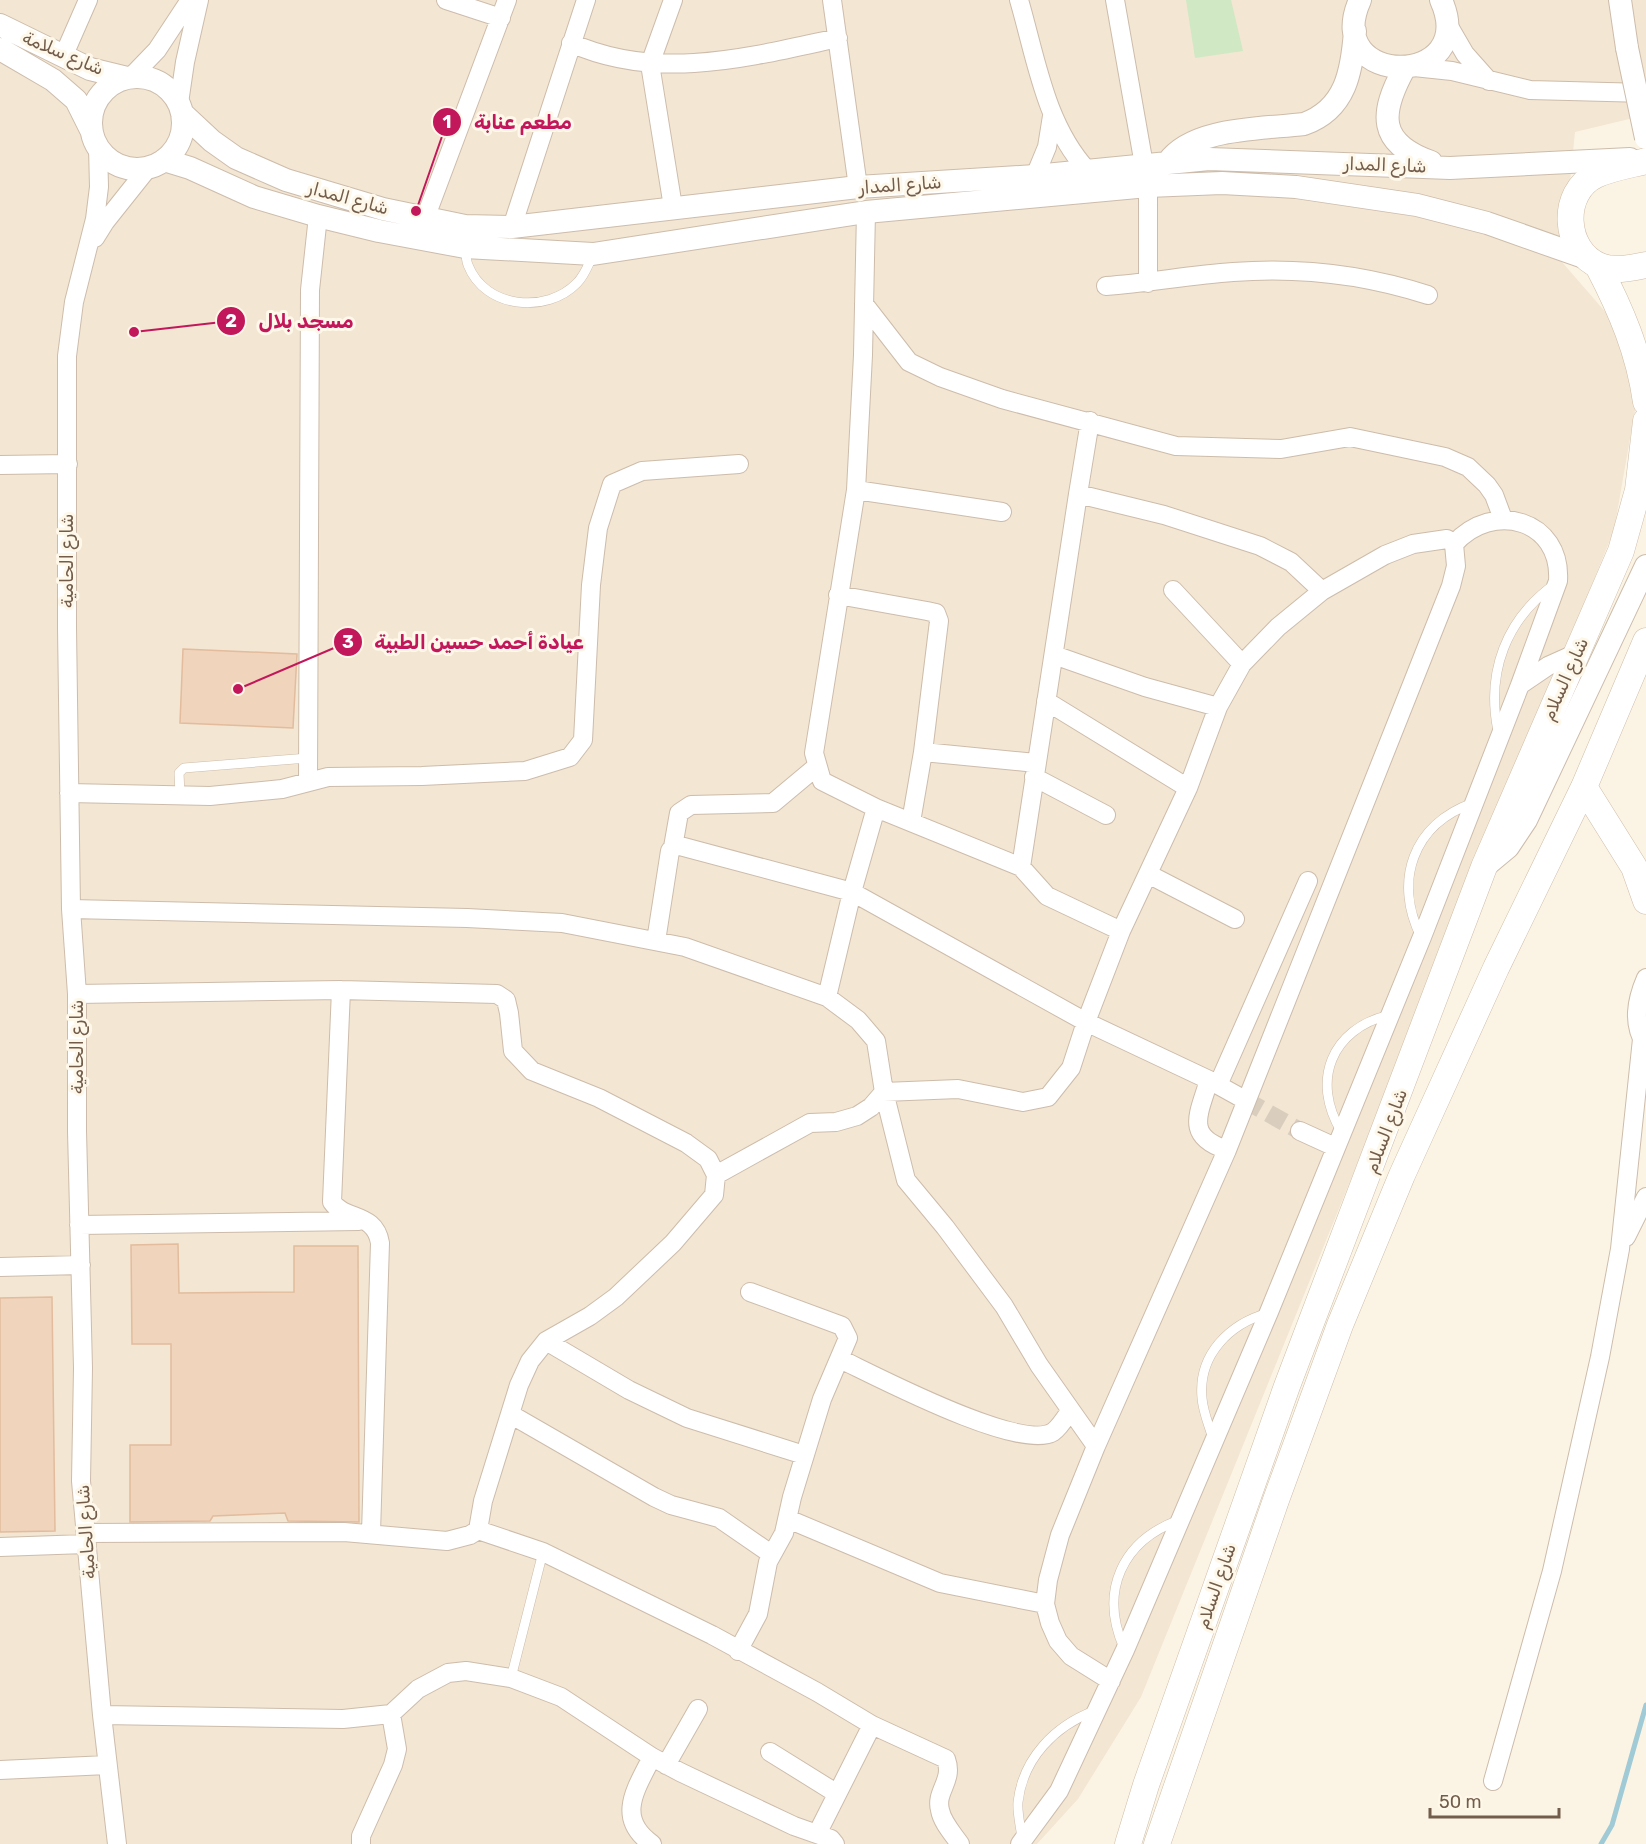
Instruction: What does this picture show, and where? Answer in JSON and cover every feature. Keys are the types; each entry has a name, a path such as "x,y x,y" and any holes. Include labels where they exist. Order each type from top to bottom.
{"main road":[{"path":"1646,160 1596,175 1583,185 1574,199 1570,215 1571,231 1578,247 1594,262 1632,339 1641,369 1646,402"},
{"path":"1594,262 1618,269 1646,265"},
{"name":"شارع السلام","path":"1128,1844 1146,1785 1312,1319 1372,1169 1484,867 1622,551 1631,521 1642,462 1646,421"},
{"name":"شارع السلام","path":"1157,1844 1276,1500 1340,1325 1417,1142 1496,968 1584,787 1646,641"},
{"path":"1584,787 1634,867 1646,901"}],"street":[{"path":"63,57 88,0"},
{"path":"129,78 157,50 190,0"},
{"path":"88,250 105,222 180,139 180,108 185,62 199,0"},
{"path":"446,0 501,18"},
{"path":"426,216 507,0"},
{"path":"512,226 586,0"},
{"path":"673,0 650,64 673,207"},
{"path":"832,0 858,187"},
{"path":"1019,0 1052,116 1066,145 1087,170"},
{"path":"1115,0 1146,176 1148,283"},
{"path":"1620,0 1627,48 1646,138"},
{"path":"1168,162 1179,149 1198,140 1304,124 1319,119 1341,97 1353,55 1358,3"},
{"path":"1447,11 1446,33 1437,50 1423,63 1409,68 1387,106 1388,125 1396,141 1409,154 1450,168"},
{"path":"1447,11 1466,54 1489,81"},
{"name":"شارع سلامة","path":"0,25 90,69 129,78"},
{"path":"1355,31 1364,51 1382,65 1452,71 1530,90 1646,93"},
{"path":"571,43 612,57 650,64 701,64 838,38"},
{"name":"شارع سلامة","path":"0,50 53,80 76,100 95,140"},
{"path":"88,250 99,187 91,119 95,105 114,83 129,78 154,80 172,93 180,108"},
{"name":"شارع المدار","path":"180,108 212,141 265,171 325,194 465,226 512,226 858,187 1035,176 1087,170 1259,184 1356,195 1417,205 1487,223 1594,262"},
{"path":"1035,176 1047,147 1052,116"},
{"path":"95,140 111,161 120,165 129,168 156,164"},
{"name":"شارع المدار","path":"156,164 189,168 254,197 379,231 465,247 593,254 866,212 1146,176 1168,162 1247,159 1450,168 1646,160"},
{"path":"866,212 856,490 814,753 816,767 822,781 876,808 1020,867 1047,896 1121,931"},
{"path":"308,781 310,290 318,216"},
{"name":"شارع الحامية","path":"88,250 74,302 67,356 69,794 71,909 77,994 81,1481 102,1715 117,1844"},
{"path":"1106,286 1203,275 1280,271 1368,279 1428,295"},
{"path":"864,304 909,362 939,377 1002,399 1144,439 1198,448 1294,448 1350,437 1445,457 1468,467 1487,485 1503,519"},
{"path":"1020,867 1090,422"},
{"path":"0,465 68,464"},
{"path":"69,794 210,796 282,789 328,777 422,776 525,771 570,757 583,740 591,585 598,528 612,484 642,471 739,464"},
{"path":"856,490 1002,512"},
{"path":"1078,494 1164,515 1260,546 1291,562 1322,591"},
{"path":"1021,1843 1059,1791 1099,1709 1269,1312 1422,937 1558,581 1557,562 1546,540 1526,525 1503,519 1475,526 1454,544"},
{"path":"716,1175 810,1123 836,1122 857,1116 871,1107 884,1092 958,1089 1023,1102 1048,1097 1071,1068 1121,931 1188,788 1218,707 1242,664 1278,627 1322,591 1385,555 1413,544 1447,539 1454,544 1456,566 1451,586 1227,1150 1096,1446 1060,1535 1047,1580 1044,1604 1058,1641 1071,1656 1111,1681"},
{"path":"1484,867 1508,847 1526,820 1646,566"},
{"path":"1173,590 1242,664"},
{"path":"838,596 936,613 939,621 923,752 911,822"},
{"path":"1520,685 1548,666 1577,653"},
{"path":"1054,655 1145,687 1218,707"},
{"path":"1046,701 1188,788"},
{"path":"923,752 1035,770 1106,814"},
{"path":"656,941 670,851 673,847 679,813 691,805 773,803 816,767"},
{"path":"827,997 852,892 876,808"},
{"path":"673,847 680,846 852,892 1086,1022 1213,1082 1245,1100"},
{"path":"1148,874 1235,919"},
{"path":"1227,1150 1213,1146 1201,1137 1197,1122 1213,1082 1308,881"},
{"path":"71,909 479,918 562,923 656,941 715,956 827,997 858,1020 876,1041 884,1092 906,1180 945,1227 1004,1306 1096,1446"},
{"path":"1493,1781 1527,1666 1578,1464 1620,1249 1644,1043 1637,1008 1646,978"},
{"path":"0,1547 85,1539 371,1533 447,1541 470,1535 478,1530 483,1501 519,1385 530,1361 546,1341 590,1316 616,1297 673,1243 714,1195 716,1175 708,1159 686,1143 598,1098 532,1071 513,1051 506,1000 497,994 341,990 77,994"},
{"path":"341,990 332,1202 336,1209 374,1226 380,1243 371,1533"},
{"path":"1300,1131 1338,1139"},
{"path":"1620,1249 1646,1197"},
{"path":"78,1225 365,1221"},
{"path":"0,1267 81,1265"},
{"path":"738,1651 758,1614 771,1554 784,1533 804,1455 822,1399 848,1338 842,1326 750,1292"},
{"path":"546,1341 628,1390 687,1418 804,1455"},
{"path":"840,1359 959,1414 1023,1436 1053,1432 1071,1411"},
{"path":"510,1414 654,1497 671,1505 719,1518 771,1554"},
{"path":"788,1519 940,1583 1044,1604"},
{"path":"478,1530 543,1552 817,1692 872,1725 946,1759 950,1769 940,1800 940,1810 960,1844"},
{"path":"102,1715 343,1719 391,1714 418,1689 447,1673 466,1671 511,1678 561,1697 659,1761 755,1808 831,1839 835,1844"},
{"path":"652,1844 643,1838 631,1820 633,1796 698,1709"},
{"path":"361,1844 361,1836 393,1765 397,1749 391,1714"},
{"path":"817,1834 872,1725"},
{"path":"770,1752 836,1793"},
{"path":"0,1770 107,1765"}],"lane":[{"path":"465,247 468,265 485,288 511,302 525,304 540,303 566,292 586,270 593,254"},
{"path":"1499,736 1494,712 1493,686 1498,661 1507,637 1532,603 1558,581"},
{"path":"180,794 179,773 184,768 308,758"},
{"path":"1422,937 1409,906 1407,889 1414,856 1432,828 1452,812 1475,802"},
{"path":"1338,1139 1328,1104 1328,1074 1332,1060 1349,1035 1374,1019 1389,1015"},
{"path":"1214,1441 1202,1396 1207,1363 1225,1335 1238,1324 1269,1312"},
{"path":"1125,1650 1114,1616 1117,1580 1124,1563 1148,1536 1180,1520"},
{"path":"511,1678 543,1552"},
{"path":"1021,1843 1018,1802 1026,1771 1048,1738 1075,1719 1099,1709"}],"shaded area":[{"path":"0,0 1646,0 1646,115 1575,132 1562,262 1608,315 1638,393 1614,530 1141,1697 1078,1799 1037,1844 0,1844"}],"green space":[{"path":"1186,0 1231,0 1243,51 1195,58"}],"building":[{"path":"183,649 297,654 293,728 180,723"},
{"path":"178,1244 179,1293 294,1292 294,1246 358,1246 359,1522 288,1521 285,1513 213,1516 210,1521 130,1522 130,1445 171,1445 171,1344 132,1344 131,1245"},
{"path":"52,1297 55,1531 0,1532 0,1298"}],"waterway":[{"path":"1601,1844 1612,1825 1646,1705"}],"tunnel":[{"path":"1245,1100 1300,1131"}],"place":[{"name":"مطعم عنابة","path":"416,211"},
{"name":"مسجد بلال","path":"134,332"},
{"name":"عيادة أحمد حسين الطبية","path":"238,689"}]}
